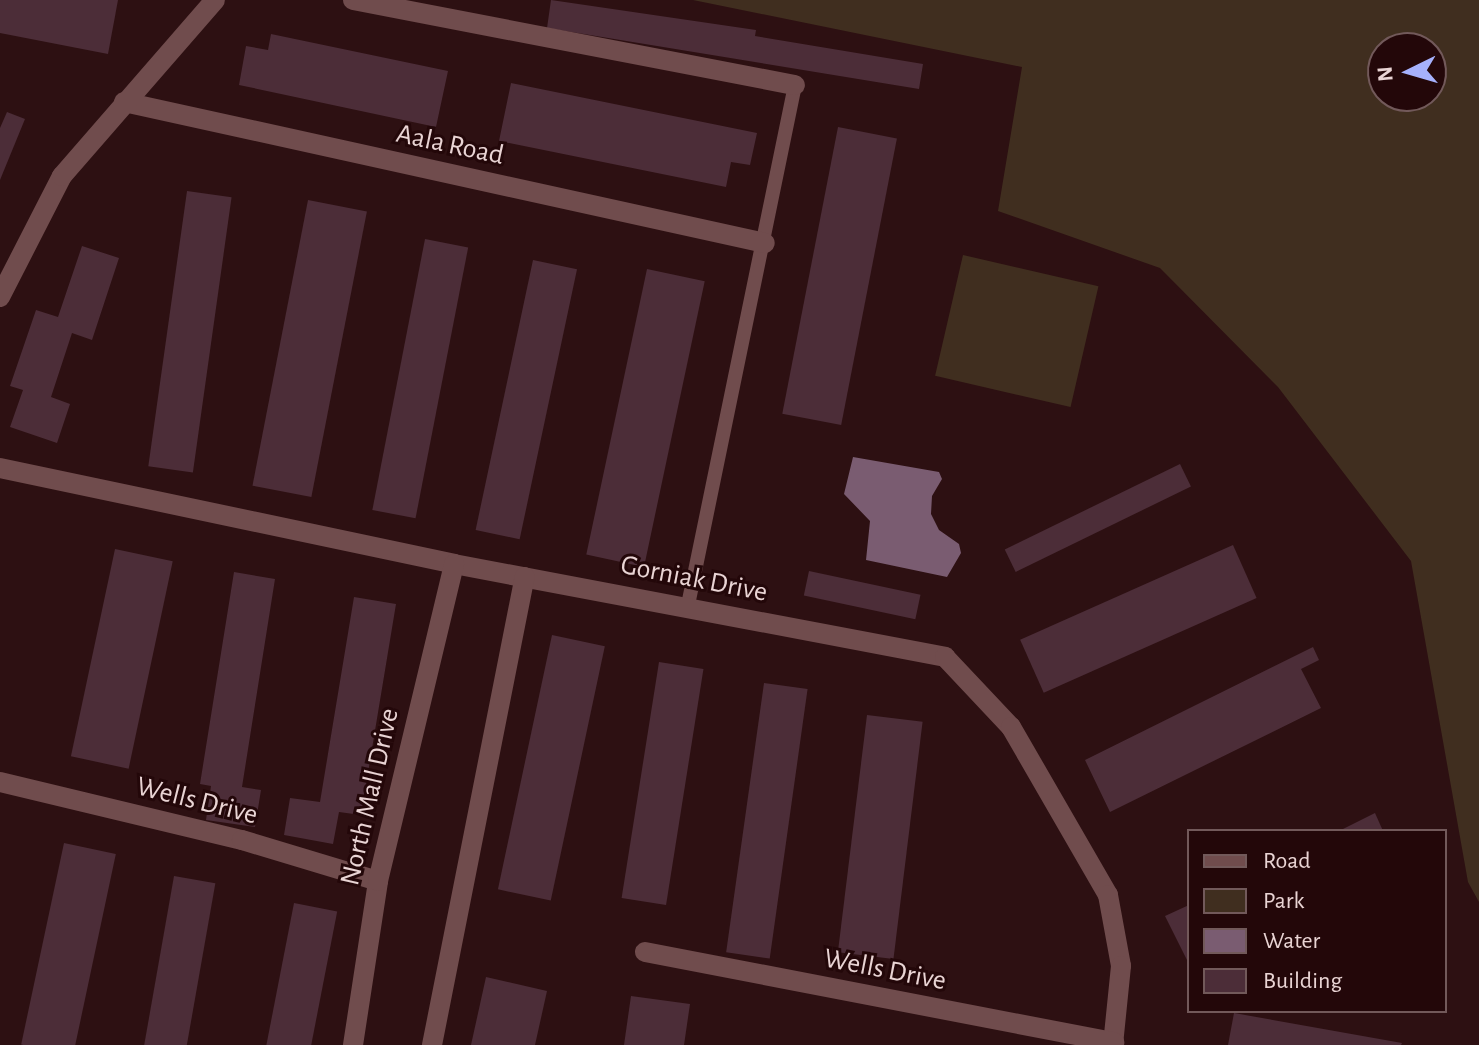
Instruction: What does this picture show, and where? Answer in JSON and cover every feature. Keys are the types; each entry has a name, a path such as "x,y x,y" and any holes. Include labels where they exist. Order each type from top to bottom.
{"street":[{"path":"0,297 62,176 215,0"},
{"path":"353,0 795,85"},
{"name":"Aala Road","path":"124,102 765,243"},
{"name":"Gorniak Drive","path":"0,468 454,564 688,605 945,657 959,667 1011,727 1108,895 1121,966 1113,1044"},
{"name":"North Mall Drive","path":"353,1045 378,881 454,564"},
{"path":"432,1045 525,577"},
{"name":"Wells Drive","path":"0,782 242,840 378,881"},
{"name":"Wells Drive","path":"645,952 1113,1044"}],"lane":[{"path":"688,605 765,243 795,85"}],"green space":[{"path":"693,0 1479,0 1479,902 1468,882 1411,561 1278,387 1160,268 998,211 1022,67"},
{"path":"963,255 1098,286 1071,407 935,376"}],"water":[{"path":"853,457 939,472 942,479 932,496 931,514 939,530 959,544 961,553 947,577 866,560 870,521 844,494"}],"building":[{"path":"0,0 118,0 108,54 0,33"},
{"path":"551,0 756,30 755,36 923,64 919,89 547,28"},
{"path":"271,34 448,71 436,127 239,85 246,46 268,50"},
{"path":"511,83 757,133 750,165 731,162 726,187 499,141"},
{"path":"7,112 25,119 0,180 0,128"},
{"path":"838,127 897,138 841,425 782,414"},
{"path":"187,191 232,197 193,473 148,466"},
{"path":"308,200 367,211 311,497 252,486"},
{"path":"425,239 468,247 416,518 372,510"},
{"path":"82,246 119,258 92,340 72,333 51,397 70,404 57,443 10,427 23,390 10,386 36,310 58,317"},
{"path":"533,260 577,269 520,539 476,530"},
{"path":"647,269 705,281 644,567 586,555"},
{"path":"1180,464 1191,486 1016,572 1005,549"},
{"path":"1233,545 1257,598 1044,693 1020,640"},
{"path":"115,549 173,561 129,769 71,756"},
{"path":"809,571 921,595 915,619 804,595"},
{"path":"234,572 275,579 242,787 261,790 255,827 206,820 211,786 200,784"},
{"path":"354,597 396,604 361,815 339,812 333,844 284,835 290,798 320,802"},
{"path":"552,635 605,646 551,901 498,889"},
{"path":"1313,647 1319,660 1301,669 1321,708 1110,812 1085,760"},
{"path":"659,662 703,669 666,905 622,898"},
{"path":"764,683 808,689 770,958 726,952"},
{"path":"867,715 923,722 893,959 838,952"},
{"path":"1375,813 1382,829 1343,829"},
{"path":"64,843 116,854 75,1045 21,1044"},
{"path":"174,876 215,883 187,1045 144,1045"},
{"path":"294,903 337,911 311,1045 266,1045"},
{"path":"1187,906 1187,960 1165,916"},
{"path":"486,977 547,991 535,1045 471,1045"},
{"path":"631,996 690,1004 684,1045 624,1045"},
{"path":"1234,1013 1402,1043 1228,1045"}]}
